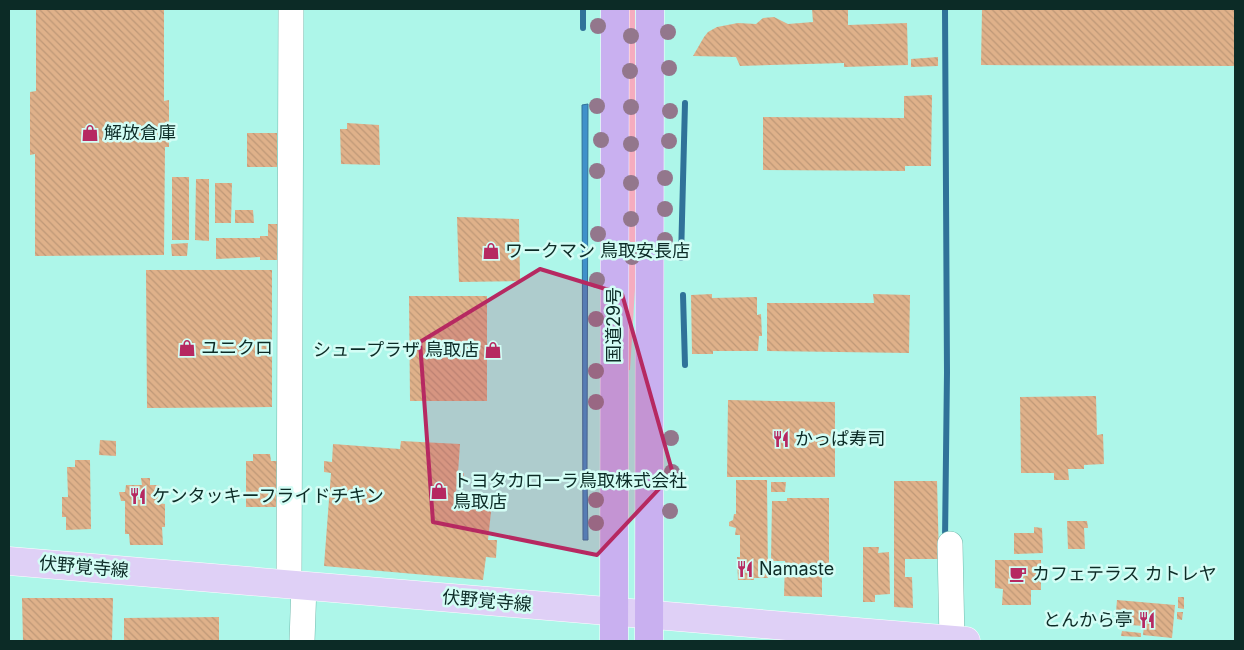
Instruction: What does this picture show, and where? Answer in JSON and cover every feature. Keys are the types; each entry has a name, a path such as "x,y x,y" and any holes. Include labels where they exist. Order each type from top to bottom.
{"highway":[{"name":"国道29号","path":"614,641 615,9"},
{"name":"国道29号","path":"649,628 650,9"}],"main road":[{"name":"伏野覚寺線","path":"9,561 614,612 649,628 956,641"}],"street":[{"path":"291,9 296,584 302,641"},
{"path":"950,544 956,641"}],"highlighted area":[{"path":"540,269 622,294 673,474 597,555 433,522 420,342"}],"shaded area":[{"path":"626,9 635,9 637,257 630,370 626,371"}],"water":[{"path":"588,104 588,540 583,540 582,105"}],"building":[{"name":"解放倉庫","path":"36,9 164,9 164,101 169,100 169,147 165,147 164,255 35,256 35,154 30,155 30,92 36,91"},
{"path":"812,9 848,9 848,25 907,23 908,65 844,67 844,63 740,66 736,57 693,56 708,32 717,27 738,23 756,24 763,18 774,17 788,24 813,22"},
{"path":"982,9 1235,9 1235,66 981,65"},
{"path":"938,57 938,66 911,67 911,59"},
{"path":"932,95 931,166 905,166 905,171 763,170 763,117 904,118 904,96"},
{"path":"347,123 379,125 380,165 341,164 340,129 347,129"},
{"path":"247,133 277,133 277,167 247,167"},
{"path":"172,177 189,177 189,240 172,240"},
{"path":"196,179 209,179 209,241 195,240"},
{"path":"215,183 232,183 231,223 215,223"},
{"path":"235,210 253,210 254,223 235,223"},
{"path":"457,217 519,219 520,281 459,282"},
{"path":"268,224 279,224 279,260 260,260 260,257 216,259 216,238 260,238 260,236 268,236"},
{"path":"188,243 187,256 172,256 171,244"},
{"path":"146,270 272,270 272,407 147,408"},
{"path":"712,294 712,298 757,297 757,315 761,314 762,336 759,336 758,351 713,351 713,354 692,354 691,295"},
{"path":"873,294 910,295 909,353 767,351 767,303 874,303"},
{"path":"409,296 487,296 487,401 410,401"},
{"path":"1096,396 1097,435 1103,434 1104,464 1084,465 1084,469 1068,469 1069,480 1054,480 1054,473 1021,473 1020,397"},
{"name":"かっぱ寿司","path":"728,400 835,402 835,477 727,477"},
{"path":"100,440 116,441 116,456 99,455"},
{"path":"401,441 460,444 458,473 464,473 463,484 457,483 455,499 492,503 488,540 497,540 496,558 486,557 483,580 324,566 331,473 324,472 324,461 332,462 333,444 400,449"},
{"path":"253,454 270,454 271,461 277,461 276,507 246,507 246,461 253,461"},
{"path":"75,460 90,460 91,529 66,530 66,517 62,517 62,497 68,497 67,467 75,467"},
{"path":"141,478 150,478 150,485 159,485 158,503 165,504 165,527 162,527 163,545 130,545 129,534 125,534 125,501 121,501 119,492 125,492 126,485 142,485"},
{"path":"736,480 767,480 768,578 738,580 737,557 740,557 740,535 735,535 736,528 729,526 729,522 733,520 734,514 736,514"},
{"path":"894,481 937,481 939,559 905,559 905,577 912,577 913,608 894,607"},
{"path":"771,482 786,482 785,492 771,492"},
{"path":"787,498 829,498 829,565 822,566 822,597 784,596 785,561 771,561 772,501 787,501"},
{"path":"1067,521 1087,521 1088,528 1084,528 1085,549 1068,549"},
{"path":"1034,527 1042,528 1043,553 1014,554 1014,533 1034,533"},
{"path":"863,547 879,547 878,553 889,552 890,594 875,595 875,602 863,602"},
{"name":"カフェテラス カトレヤ","path":"995,560 1041,560 1041,590 1031,590 1031,605 1002,605 1003,589 995,588"},
{"path":"1178,597 1184,597 1184,609 1178,608"},
{"path":"22,598 113,598 112,641 23,641"},
{"path":"1117,600 1175,605 1172,638 1143,635 1144,626 1115,624"},
{"path":"1177,612 1183,612 1182,620 1177,619"},
{"path":"219,617 219,641 124,641 124,618"},
{"path":"1122,631 1141,633 1141,637 1121,636"}],"waterway":[{"path":"583,9 583,28"},
{"path":"945,9 947,372 945,540"},
{"path":"681,258 685,103"},
{"path":"683,295 685,365"}],"place":[{"name":"解放倉庫","path":"90,133"},
{"name":"ワークマン 鳥取安長店","path":"491,251"},
{"name":"ユニクロ","path":"187,348"},
{"name":"シュープラザ 鳥取店","path":"493,350"},
{"name":"かっぱ寿司","path":"781,439"},
{"name":"トヨタカローラ鳥取株式会社 鳥取店","path":"439,491"},
{"name":"ケンタッキーフライドチキン","path":"138,496"},
{"name":"Namaste","path":"745,569"},
{"name":"カフェテラス カトレヤ","path":"1018,574"},
{"name":"とんから亭","path":"1147,620"}]}
